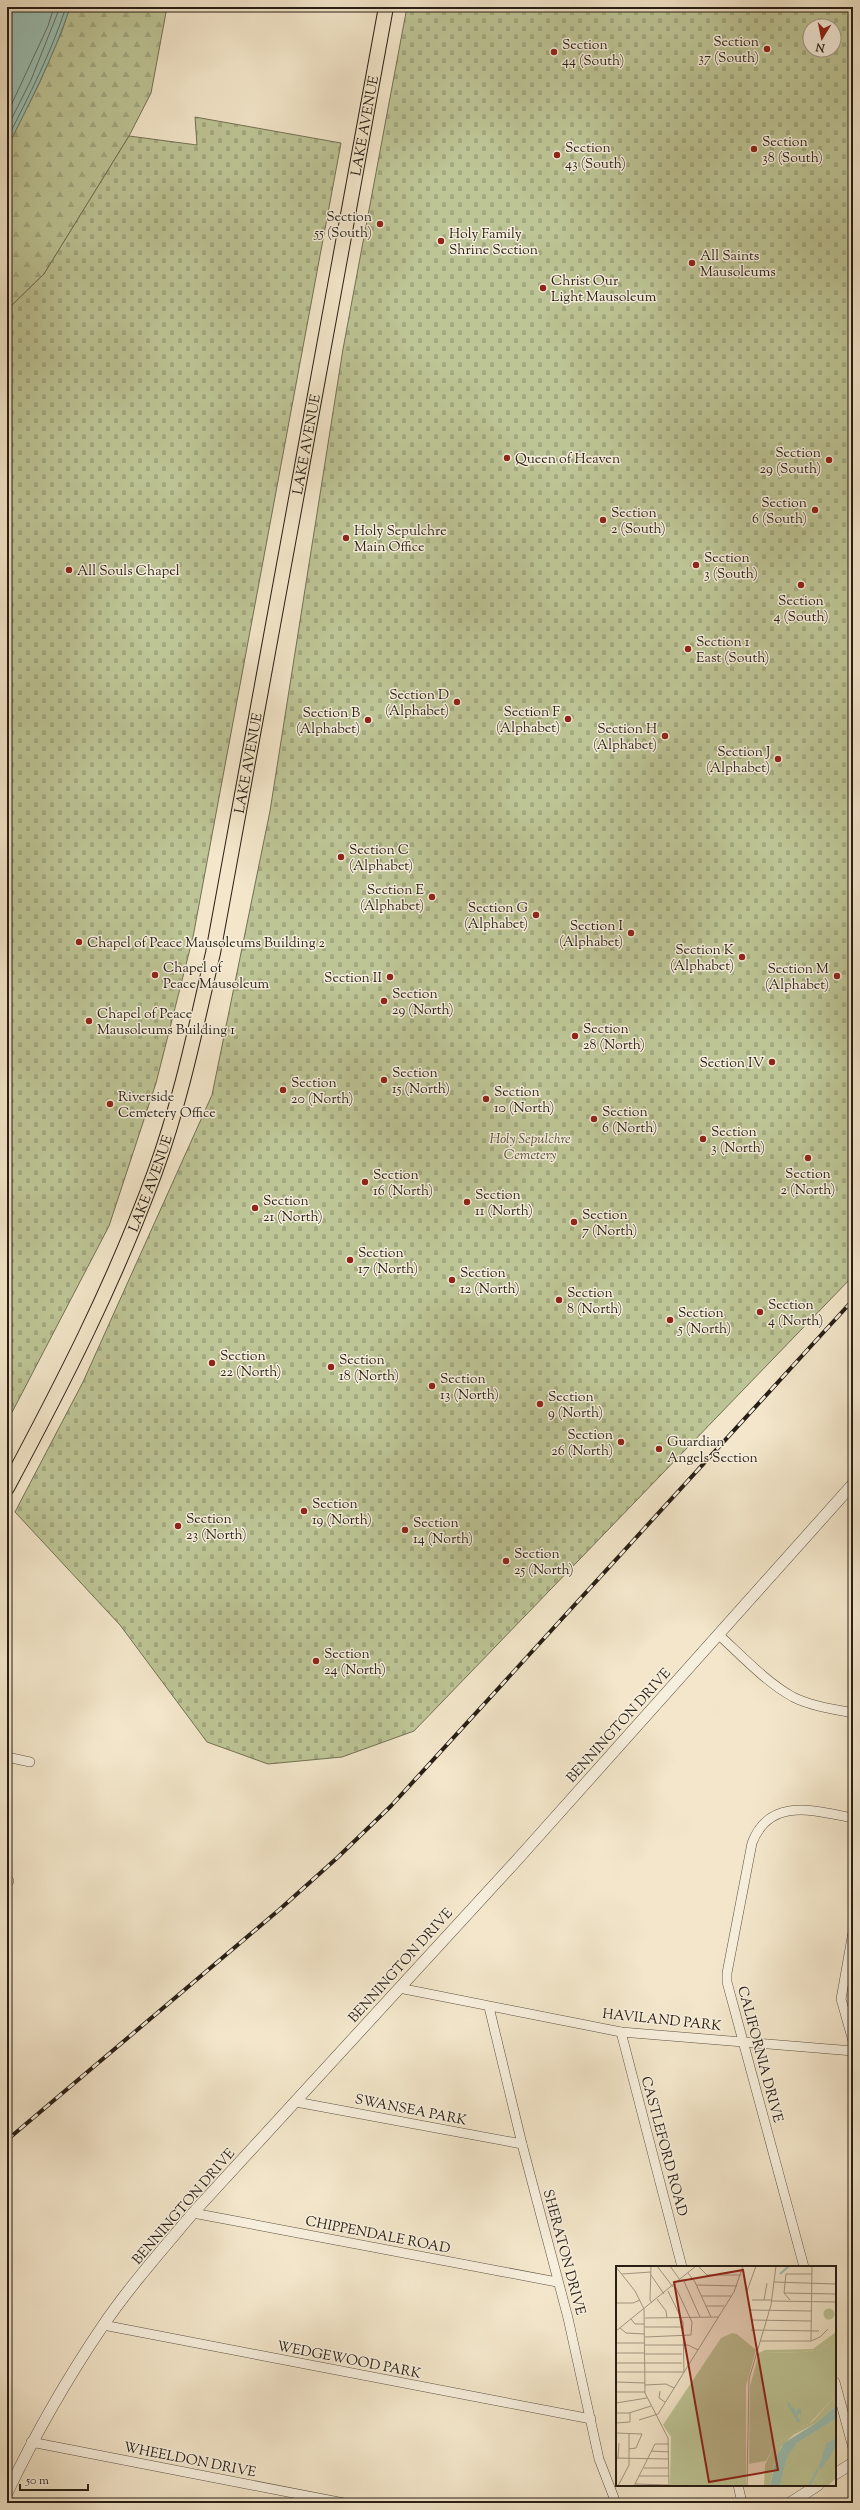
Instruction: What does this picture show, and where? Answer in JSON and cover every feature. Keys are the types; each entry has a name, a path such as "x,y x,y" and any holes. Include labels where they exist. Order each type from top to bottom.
{"main road":[{"name":"LAKE AVENUE","path":"7,1488 73,1364 118,1266 155,1170 194,1036 213,953 386,7"}],"street":[{"name":"BENNINGTON DRIVE","path":"7,2493 31,2442 70,2375 103,2325 193,2213 296,2102 719,1635 853,1484"},
{"path":"719,1635 778,1687 794,1697 825,1708 853,1713"},
{"path":"7,1757 30,1762"},
{"name":"CALIFORNIA DRIVE","path":"804,2266 727,1982 752,1843 756,1833 771,1818 787,1811 812,1811 853,1818"},
{"path":"853,1935 841,1999 853,2040"},
{"name":"HAVILAND PARK","path":"399,1988 621,2032 853,2051"},
{"name":"SHERATON DRIVE","path":"489,2007 600,2459 616,2503"},
{"name":"CASTLEFORD ROAD","path":"621,2032 682,2266"},
{"name":"SWANSEA PARK","path":"296,2102 522,2144"},
{"name":"CHIPPENDALE ROAD","path":"193,2213 557,2282"},
{"name":"WEDGEWOOD PARK","path":"103,2325 591,2419"},
{"path":"836,2386 853,2448"},
{"name":"WHEELDON DRIVE","path":"31,2442 344,2503"},
{"path":"836,2473 853,2463"},
{"path":"738,2486 742,2503"},
{"path":"790,2503 816,2486"}],"green space":[{"path":"70,7 167,7 151,93 129,136 44,274 7,310 7,148 39,84 62,31"},
{"name":"Holy Sepulchre Cemetery","path":"407,7 853,7 853,1276 414,1731 342,1757 268,1764 207,1742 120,1625 15,1512 83,1382 212,1095 270,811 343,349"},
{"path":"195,117 341,143 193,937 156,1083 109,1226 7,1422 7,310 44,274 129,136 197,145"}],"water":[{"path":"7,7 70,7 49,61 7,148"}],"railway":[{"path":"7,2140 279,1910 337,1858 391,1806 853,1300"}],"place":[{"name":"Section 37 (South)","path":"767,49"},
{"name":"Section 44 (South)","path":"554,52"},
{"name":"Section 38 (South)","path":"754,149"},
{"name":"Section 43 (South)","path":"557,155"},
{"name":"Section 55 (South)","path":"380,224"},
{"name":"Holy Family Shrine Section","path":"441,241"},
{"name":"All Saints Mausoleums","path":"692,263"},
{"name":"Christ Our Light Mausoleum","path":"543,288"},
{"name":"Queen of Heaven","path":"507,458"},
{"name":"Section 29 (South)","path":"829,460"},
{"name":"Section 6 (South)","path":"815,510"},
{"name":"Section 2 (South)","path":"603,520"},
{"name":"Holy Sepulchre Main Office","path":"346,538"},
{"name":"Section 3 (South)","path":"696,565"},
{"name":"All Souls Chapel","path":"69,570"},
{"name":"Section 4 (South)","path":"801,585"},
{"name":"Section 1 East (South)","path":"688,649"},
{"name":"Section D (Alphabet)","path":"457,702"},
{"name":"Section F (Alphabet)","path":"568,719"},
{"name":"Section B (Alphabet)","path":"368,720"},
{"name":"Section H (Alphabet)","path":"665,736"},
{"name":"Section J (Alphabet)","path":"778,759"},
{"name":"Section C (Alphabet)","path":"341,857"},
{"name":"Section E (Alphabet)","path":"432,897"},
{"name":"Section G (Alphabet)","path":"536,915"},
{"name":"Section I (Alphabet)","path":"631,933"},
{"name":"Chapel of Peace Mausoleums Building 2","path":"79,942"},
{"name":"Section K (Alphabet)","path":"742,957"},
{"name":"Chapel of Peace Mausoleum","path":"155,975"},
{"name":"Section M (Alphabet)","path":"837,976"},
{"name":"Section II","path":"390,977"},
{"name":"Section 29 (North)","path":"384,1001"},
{"name":"Chapel of Peace Mausoleums Building 1","path":"89,1021"},
{"name":"Section 28 (North)","path":"575,1036"},
{"name":"Section IV","path":"772,1062"},
{"name":"Section 15 (North)","path":"384,1080"},
{"name":"Section 20 (North)","path":"283,1090"},
{"name":"Section 10 (North)","path":"486,1099"},
{"name":"Riverside Cemetery Office","path":"110,1104"},
{"name":"Section 6 (North)","path":"594,1119"},
{"name":"Section 3 (North)","path":"703,1139"},
{"name":"Section 2 (North)","path":"808,1158"},
{"name":"Section 16 (North)","path":"365,1182"},
{"name":"Section 11 (North)","path":"467,1202"},
{"name":"Section 21 (North)","path":"255,1208"},
{"name":"Section 7 (North)","path":"574,1222"},
{"name":"Section 17 (North)","path":"350,1260"},
{"name":"Section 12 (North)","path":"452,1280"},
{"name":"Section 8 (North)","path":"559,1300"},
{"name":"Section 4 (North)","path":"760,1312"},
{"name":"Section 5 (North)","path":"670,1320"},
{"name":"Section 22 (North)","path":"212,1363"},
{"name":"Section 18 (North)","path":"331,1367"},
{"name":"Section 13 (North)","path":"432,1386"},
{"name":"Section 9 (North)","path":"540,1404"},
{"name":"Section 26 (North)","path":"621,1442"},
{"name":"Guardian Angels Section","path":"659,1449"},
{"name":"Section 19 (North)","path":"304,1511"},
{"name":"Section 23 (North)","path":"178,1526"},
{"name":"Section 14 (North)","path":"405,1530"},
{"name":"Section 25 (North)","path":"506,1561"},
{"name":"Section 24 (North)","path":"316,1661"}]}
